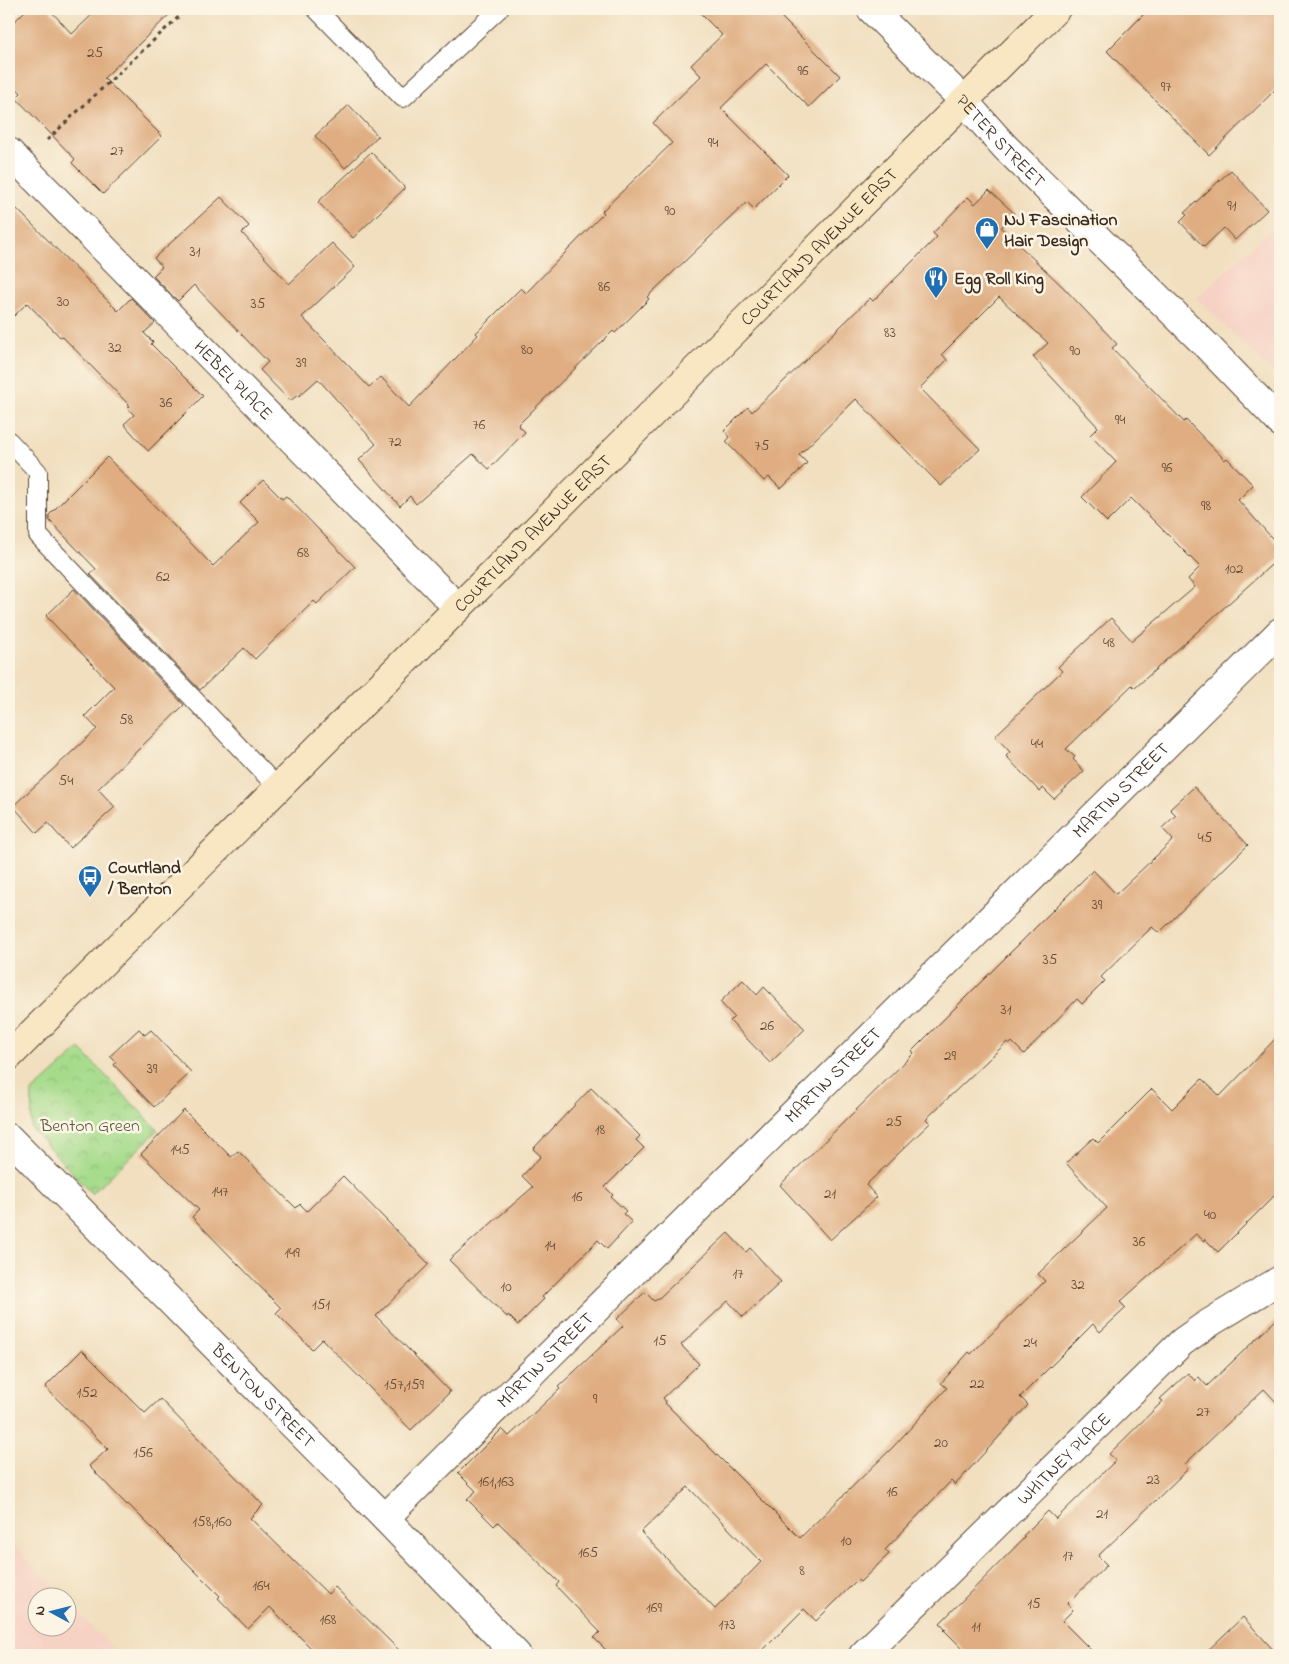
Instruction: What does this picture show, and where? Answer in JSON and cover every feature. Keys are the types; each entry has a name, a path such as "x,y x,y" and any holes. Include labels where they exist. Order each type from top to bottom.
{"main road":[{"name":"COURTLAND AVENUE EAST","path":"9,1056 1056,9"}],"street":[{"name":"PETER STREET","path":"871,9 963,100 1005,147 1206,345 1280,422"},
{"name":"HEBEL PLACE","path":"15,159 458,608"},
{"name":"MARTIN STREET","path":"385,1518 1280,632"},
{"name":"BENTON STREET","path":"9,1138 385,1518 517,1655"},
{"name":"WHITNEY PLACE","path":"863,1655 1182,1342 1206,1325 1280,1280"}],"lane":[{"path":"316,9 403,98 499,9"},
{"path":"9,441 38,472 38,535 278,788"}],"path":[{"path":"15,159 187,9"}],"shaded area":[{"path":"1280,221 1280,379 1197,298"},
{"path":"9,1540 53,1586 28,1586 28,1636 78,1636 78,1612 119,1655 9,1655"}],"green space":[{"name":"Benton Green","path":"80,1049 158,1130 92,1194 31,1128 32,1092"}],"building":[{"path":"27,9 49,9 72,34 98,9 175,9 104,78 162,136 103,194 72,163 75,159 16,98 21,93 9,80 9,27"},
{"path":"696,9 773,9 840,76 809,107 766,64 721,108 788,175 754,209 747,202 647,297 649,299 615,333 613,331 518,425 525,432 489,469 473,454 416,504 410,496 400,506 359,460 376,444 318,379 299,396 290,401 260,370 268,362 194,285 178,301 153,276 162,267 154,258 221,197 249,226 242,233 289,284 332,243 355,267 302,317 369,387 381,377 409,407 478,335 476,333 521,288 526,293 604,213 602,211 672,143 653,123 701,76 691,65 722,35"},
{"path":"1149,9 1280,9 1280,85 1209,155 1107,51"},
{"path":"349,105 378,136 345,168 315,136"},
{"path":"371,152 405,188 353,238 318,202"},
{"path":"1231,170 1267,210 1235,240 1224,228 1204,247 1180,222 1187,215 1184,213"},
{"path":"989,190 1014,213 1001,228 1063,287 1117,344 1112,348 1184,422 1186,420 1225,460 1227,458 1253,485 1238,500 1280,547 1280,557 1135,688 1132,685 1066,749 1075,757 1073,759 1084,771 1054,799 1043,788 1040,792 1006,756 1010,752 995,736 1062,671 1058,667 1111,618 1132,641 1195,587 1188,579 1200,567 1131,498 1107,522 1082,497 1116,462 1090,435 1098,427 1033,357 1048,343 999,297 942,354 947,360 920,388 980,449 941,486 856,399 799,455 807,463 781,489 769,477 764,481 726,442 730,437 724,431 748,407 752,412 870,298 873,301 937,237 933,233 968,197 975,204"},
{"path":"9,201 118,311 131,298 155,323 144,333 153,342 151,344 203,396 148,451 124,424 134,415 128,408 130,406 27,303 9,321"},
{"path":"107,457 213,566 259,522 240,503 263,480 282,499 286,496 355,567 317,604 314,601 255,659 244,648 200,690 90,574 96,569 49,520 49,515"},
{"path":"74,589 184,705 98,789 115,807 70,848 48,823 37,833 13,806 97,729 85,716 114,687 46,616"},
{"path":"1194,787 1248,845 1159,933 1152,927 1101,977 1105,981 1082,1004 1077,999 1024,1054 1012,1042 1010,1044 1007,1042 926,1119 930,1123 866,1185 877,1197 830,1240 780,1185 914,1053 912,1051 1093,870 1116,894 1173,840 1162,828 1176,815 1170,809"},
{"path":"743,980 757,995 764,987 805,1029 770,1063 730,1021 734,1017 720,1002"},
{"path":"139,1029 145,1035 151,1030 191,1072 154,1107 114,1065 116,1062 110,1056"},
{"path":"1280,1034 1280,1190 1218,1252 1205,1239 1204,1241 1196,1234 1120,1302 1126,1308 1100,1332 1093,1324 1020,1397 1028,1405 955,1485 951,1481 885,1550 889,1554 860,1582 857,1580 816,1621 804,1609 758,1655 611,1655 594,1638 600,1632 556,1586 559,1582 498,1522 494,1526 467,1499 476,1491 458,1473 502,1429 509,1436 560,1389 558,1387 623,1326 617,1319 645,1292 654,1301 658,1299 728,1233 746,1252 750,1248 781,1282 743,1317 728,1301 681,1345 699,1364 663,1398 665,1403 800,1538 894,1446 947,1388 941,1383 969,1352 971,1354 1045,1281 1038,1274 1107,1208 1066,1163 1093,1138 1098,1143 1152,1089 1172,1109 1202,1079 1220,1096","holes":["688,1487 761,1562 715,1609 641,1532"]},
{"path":"591,1088 640,1136 636,1140 644,1148 605,1187 613,1195 611,1197 626,1211 623,1214 632,1222 607,1249 598,1240 542,1297 544,1299 518,1325 508,1315 507,1317 449,1260 533,1187 522,1176 541,1156 533,1149"},
{"path":"184,1110 231,1157 238,1151 296,1208 300,1204 307,1211 343,1176 429,1264 376,1316 450,1392 411,1430 322,1339 312,1349 276,1313 281,1308 192,1217 199,1210 141,1154"},
{"path":"1280,1316 1280,1406 1264,1389 1184,1465 1188,1469 1098,1556 1107,1565 1067,1604 1073,1610 1062,1621 1096,1655 969,1655 944,1630 946,1629 940,1623 1048,1511 1056,1519 1116,1460 1109,1454 1163,1401 1160,1399 1188,1373 1195,1381 1199,1377 1207,1386"},
{"path":"82,1350 145,1413 160,1399 263,1505 250,1518 328,1594 335,1587 404,1655 318,1655 270,1607 248,1629 218,1598 220,1596 89,1466 108,1449 45,1387"},
{"path":"1243,1617 1278,1655 1203,1655"}],"place":[{"name":"NJ Fascination Hair Design","path":"987,250"},
{"name":"Egg Roll King","path":"936,299"},
{"name":"Courtland / Benton","path":"90,898"}]}
